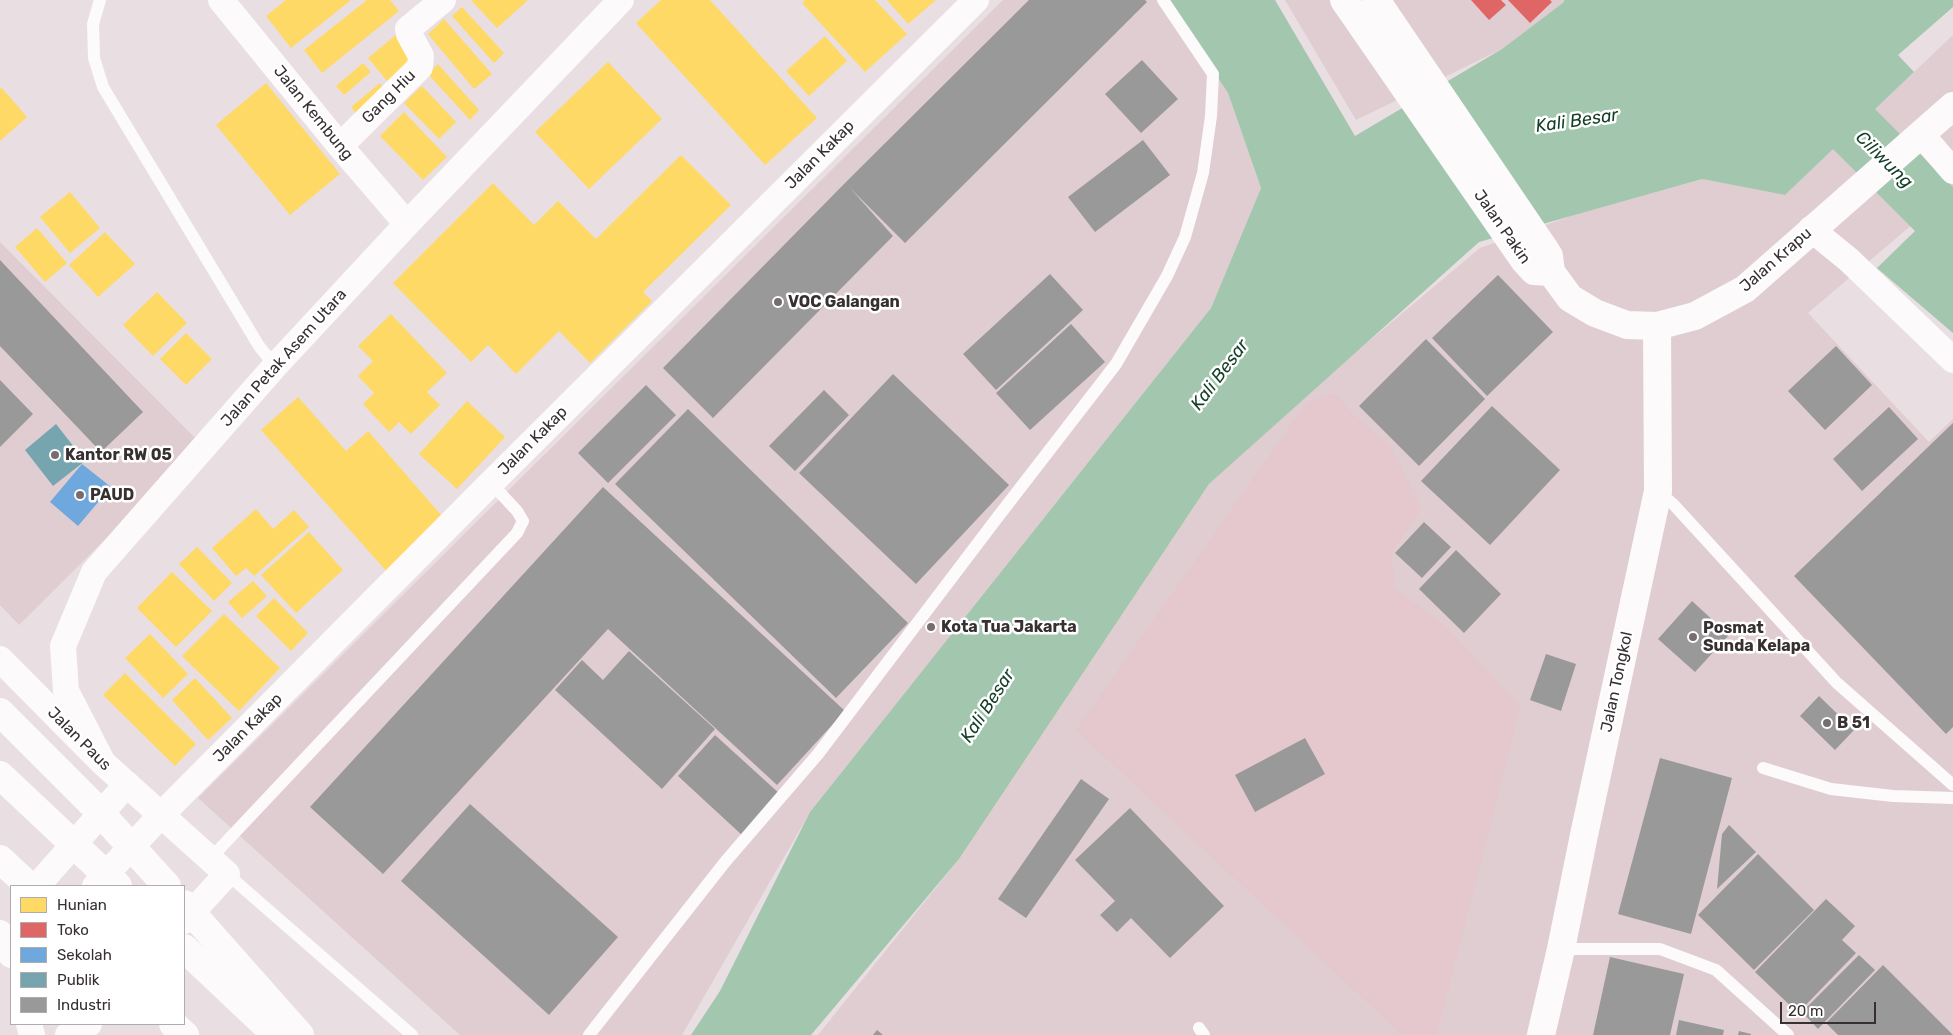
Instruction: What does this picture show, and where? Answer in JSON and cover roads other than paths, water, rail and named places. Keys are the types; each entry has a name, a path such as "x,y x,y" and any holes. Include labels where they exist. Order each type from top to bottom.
{"main road":[{"name":"Jalan Pakin","path":"1344,0 1424,92 1540,260"},
{"name":"Jalan Pakin","path":"1376,0 1424,92"},
{"name":"Jalan Krapu","path":"1540,260 1570,298 1595,314 1627,325 1657,326 1695,316 1745,289 1953,106"},
{"name":"Jalan Tongkol","path":"1540,1035 1561,949 1658,490 1657,326"},
{"path":"0,712 94,806 166,885"},
{"path":"0,775 117,885"},
{"path":"0,859 28,885"},
{"path":"185,905 300,1035"},
{"path":"185,949 276,1035"},
{"path":"174,1025 185,1035"}],"street":[{"name":"Jalan Kembung","path":"221,0 340,146 407,224"},
{"name":"Gang Hiu","path":"340,146 420,67 421,56 409,34 408,28 443,0"},
{"name":"Jalan Petak Asem Utara","path":"103,763 66,691 63,646 94,572 275,366 407,224 622,0"},
{"name":"Jalan Kakap","path":"97,885 162,814 976,0"},
{"path":"1918,137 1953,171"},
{"path":"1818,224 1849,260 1953,360"},
{"name":"Jalan Paus","path":"0,659 103,763 162,814 218,867"},
{"path":"38,885 127,784"},
{"path":"185,919 218,867"},
{"path":"0,929 10,917"},
{"path":"0,933 10,953"},
{"path":"68,1035 87,1025"}],"lane":[{"path":"100,0 93,24 94,58 103,87 259,346 275,366"},
{"path":"589,1035 725,862 818,754 1110,372 1167,276 1185,237 1203,173 1211,116 1213,74 1163,0"},
{"path":"412,1035 218,867 517,533 522,521 518,511 491,483"},
{"path":"1658,490 1674,505 1837,683 1953,785"},
{"path":"1763,768 1831,790 1892,796 1953,798"},
{"path":"1561,949 1660,949 1716,970 1788,1035"}],"water":[{"name":"Kali Besar","path":"1166,0 1275,0 1355,136 1502,49 1564,2 1564,0 1953,0 1953,7 1898,55 1914,72 1785,195 1702,179 1479,242 1209,484 959,859 811,1035 691,1035 720,991 810,812 1211,308 1261,188 1228,93"},
{"path":"1953,197 1953,333 1877,268"}],"waterway":[{"name":"Ciliwung","path":"1816,91 1953,228"}],"place":[{"name":"VOC Galangan","path":"778,302"},
{"name":"Kantor RW 05","path":"55,455"},
{"name":"PAUD","path":"80,495"},
{"name":"Kota Tua Jakarta","path":"931,627"},
{"name":"Posmat Sunda Kelapa","path":"1693,637"},
{"name":"B 51","path":"1827,723"}]}
